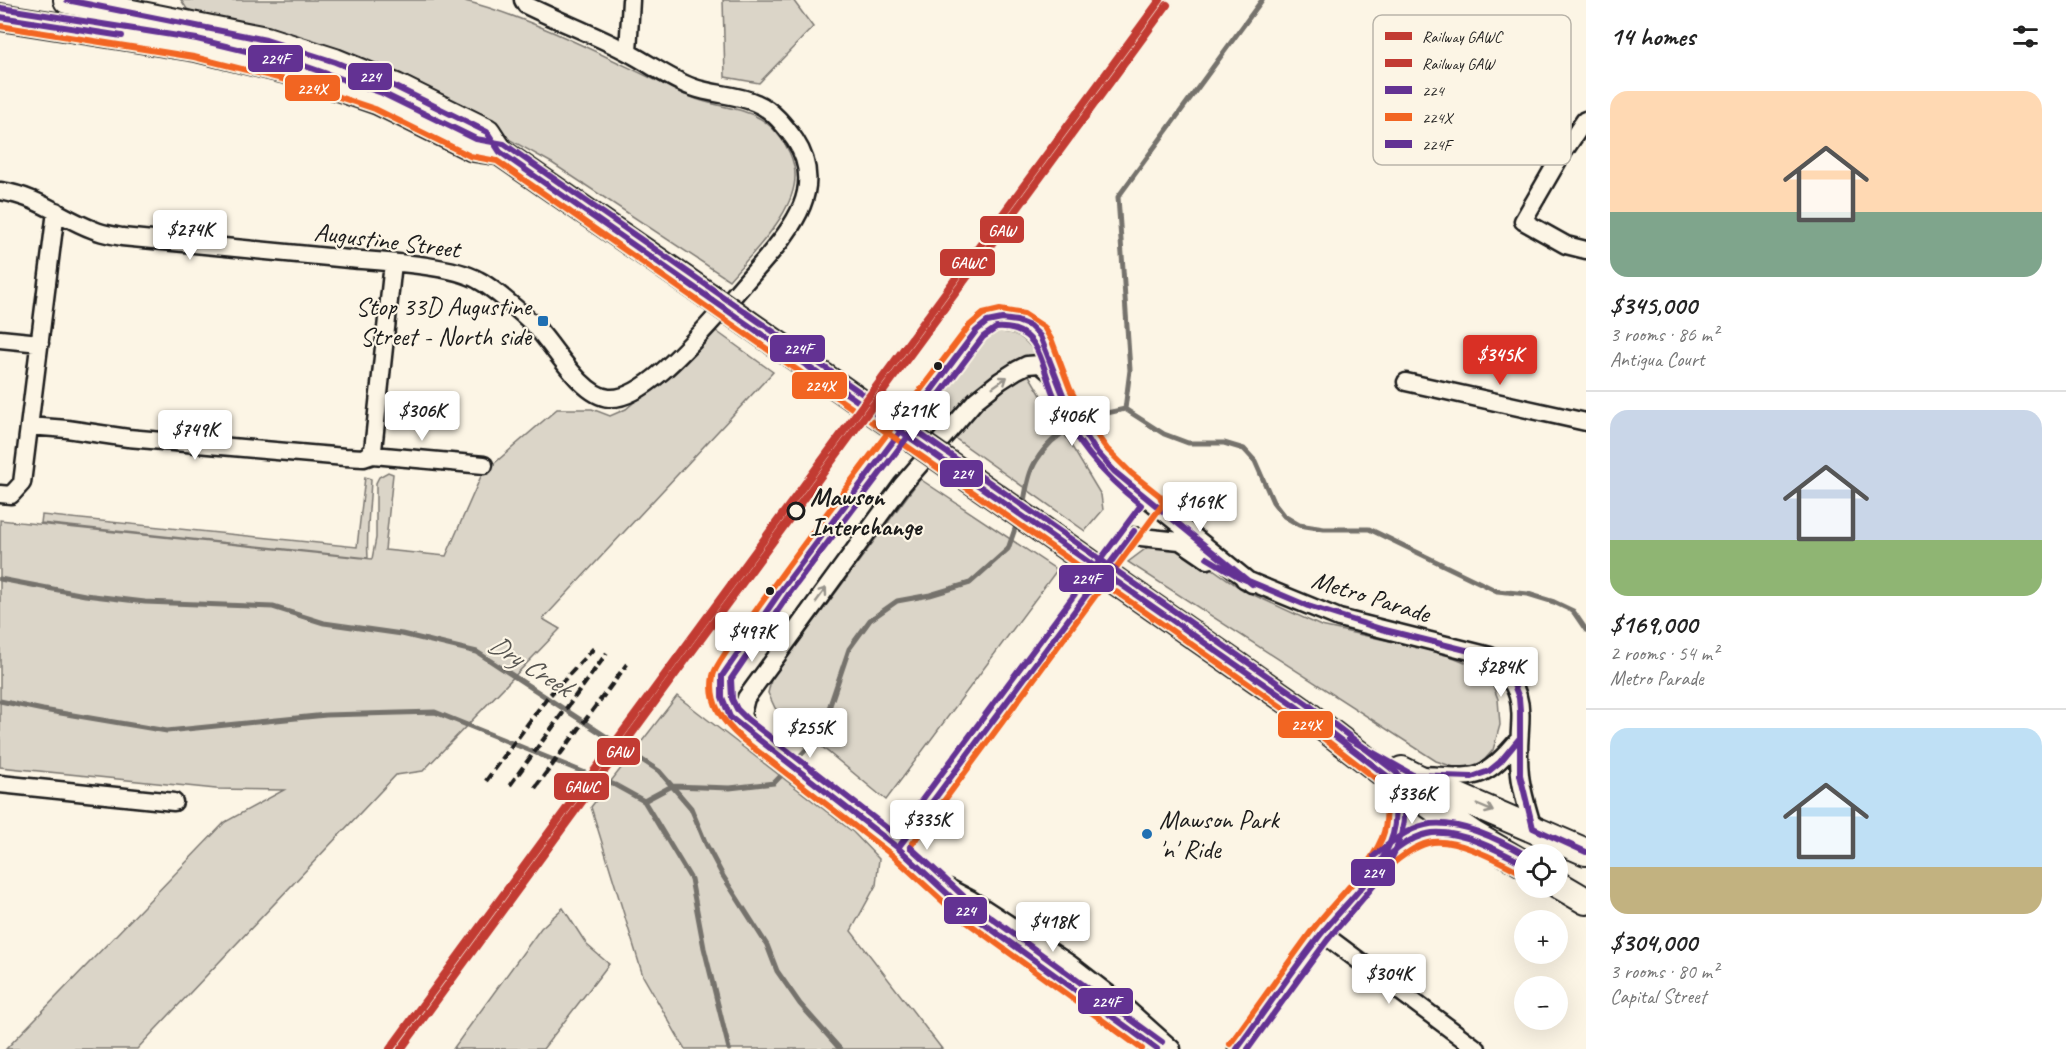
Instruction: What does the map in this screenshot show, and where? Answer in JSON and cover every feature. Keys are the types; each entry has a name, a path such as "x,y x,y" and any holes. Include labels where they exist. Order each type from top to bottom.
{"main road":[{"path":"67,0 147,7 266,40 334,62 396,87 487,132 500,152 1301,710 1402,777 1474,834 1514,858"},
{"path":"147,7 151,26 181,36 196,48"},
{"path":"0,17 196,48 297,73 378,101 473,148 500,152"},
{"path":"1402,777 1448,792 1586,852"},
{"path":"1568,890 1586,901"}],"street":[{"name":"Augustine Street","path":"0,191 28,198 95,231 122,237 393,263 458,272 479,280 533,323 594,395 610,399 625,397 642,389 695,339 743,287 789,231 801,210 806,190 807,172 800,149 789,131 772,112 755,102 710,94 689,86 628,52 526,5 523,0"},
{"path":"628,52 631,0"},
{"path":"1571,141 1585,120"},
{"path":"1556,165 1523,221 1566,245 1586,250"},
{"path":"0,494 11,495 22,483 56,211"},
{"path":"364,458 374,450 393,263"},
{"name":"Metro Parade","path":"748,732 730,717 722,702 720,688 722,676 782,589 976,331 987,322 1002,319 1030,326 1040,336 1069,410 1095,450 1132,487 1252,584"},
{"path":"0,339 40,343"},
{"path":"1055,377 1040,364 1027,365 1000,381 976,400 902,485 746,698 742,714 748,732 898,848 965,910 1157,1049"},
{"path":"1406,382 1586,422"},
{"path":"29,426 128,438 364,458 374,455 484,465"},
{"name":"Metro Parade","path":"1131,536 1180,541 1220,567 1252,584 1340,618 1490,656 1505,670 1515,686 1521,706 1519,739 1522,788 1533,828"},
{"path":"1237,1049 1322,933 1379,863 1391,840 1395,825 1395,798 1402,777 1472,777 1489,771 1500,762 1519,739"},
{"path":"0,784 174,802"},
{"path":"1379,863 1409,840 1438,831 1459,834 1514,859"},
{"path":"932,880 970,899 1070,964 1124,1006 1172,1049"},
{"path":"1322,933 1477,1049"}],"shaded area":[{"path":"181,0 461,0 490,8 549,30 691,97 744,111 761,119 777,133 792,159 795,181 791,197 774,228 729,280 552,163 422,91 216,21 187,9"},
{"path":"723,0 793,0 813,27 759,83 725,77"},
{"path":"716,331 773,372 543,619 560,629 423,771 396,775 137,1049 6,1049 225,822 284,790 216,789 0,767 0,520 372,559 376,538 376,483 379,477 388,472 393,474 385,550 446,556 482,474 557,409 592,409 610,416 626,409"},
{"path":"996,332 1019,336 1036,353 1001,374 939,433 921,420 981,340"},
{"path":"1027,372 1101,495 1103,510 1085,531 952,436 987,396"},
{"path":"365,477 371,479 368,558 41,523 42,515 357,547"},
{"path":"920,479 1057,570 886,800 775,708 768,693 771,680"},
{"path":"1148,547 1172,547 1190,553 1243,590 1321,626 1440,652 1465,662 1490,678 1498,699 1500,725 1493,750 1480,765 1457,768 1436,761 1128,562"},
{"path":"677,696 853,832 879,859 876,885 851,931 942,1049 685,1049 643,976 591,807"},
{"path":"563,908 587,945 609,964 543,1049 453,1049 541,928"}],"waterway":[{"path":"1125,409 1130,370 1118,197 1262,0"},
{"path":"1023,506 1033,466 1053,440 1074,425 1099,415 1125,409 1164,434 1188,443 1224,443 1244,449 1255,461 1273,502 1284,516 1299,525 1324,529 1369,529 1497,591 1528,594 1554,602 1573,611 1586,630"},
{"path":"644,801 672,786 730,788 774,783 820,735 849,649 870,620 897,601 930,595 970,583 1008,549 1018,520"},
{"name":"Dry Creek","path":"0,579 85,595 145,602 273,607 324,623 402,634 477,652 659,771 691,808 706,844 723,876 767,945 777,971 800,1004 840,1049"},
{"name":"Dry Creek","path":"0,701 167,731 326,715 435,712 615,785 644,801 691,879 704,948 729,1049"}],"railway":[{"path":"486,781 547,698 595,647"},
{"path":"510,785 607,653"},
{"path":"535,788 627,664"}],"rail line":[{"name":"GAWC","path":"390,1049 1160,0"},
{"name":"GAW","path":"401,1049 1167,5"}],"transit line":[{"name":"224","path":"67,0 266,40 335,62 396,87 487,132 500,152 1301,710 1391,779 1394,793 1395,827 1381,862 1310,948 1237,1049"},
{"name":"224F","path":"1,8 197,39 299,64 382,93 476,139 504,144 1306,703 1396,772 1403,788 1404,820 1400,840 1391,859 1367,893 1326,942 1248,1049"},
{"name":"224","path":"0,17 122,36"},
{"name":"224X","path":"0,26 194,57 294,82 375,109 470,156 497,161 1296,717 1383,784 1386,818 1384,832 1376,851 1360,874 1313,929 1230,1044"},
{"name":"224X","path":"910,847 1163,504 1160,496 1131,473 1107,449 1087,421 1070,389 1052,341 1044,327 1024,314 1000,310 983,314 969,326 831,508 729,648 713,676 713,695 723,719 742,739 892,855 960,917 1142,1049"},
{"name":"224","path":"1157,1049 965,910 898,848 730,717 722,697 722,676 782,589 976,331 987,322 1002,319 1030,326 1040,336 1069,410 1095,450 1115,472 1252,584"},
{"name":"224F","path":"996,328 1014,330 1030,339 1038,351 1063,414 1081,444 1103,470 1141,505 896,835 747,719 737,709 732,699 731,679 789,594 983,337 996,328"},
{"name":"224","path":"898,848 1134,531"},
{"name":"224","path":"1207,558 1239,577 1308,606 1381,629 1490,656 1505,671 1519,698 1520,775 1533,828 1586,852"},
{"name":"224","path":"1349,739 1413,775 1472,777 1489,771 1500,762 1519,739"},
{"name":"224F","path":"1374,856 1411,830 1437,824 1464,827 1514,848"},
{"name":"224","path":"1379,863 1414,839 1438,833 1464,837 1514,859"},
{"name":"224X","path":"1384,870 1416,848 1438,842 1475,850 1514,869"},
{"name":"224F","path":"910,847 971,903 1162,1042"}],"place":[{"name":"Stop 33D Augustine Street - North side","path":"543,321"},
{"name":"Mawson Interchange","path":"796,511"},
{"name":"Mawson Park 'n' Ride","path":"1147,834"}]}
